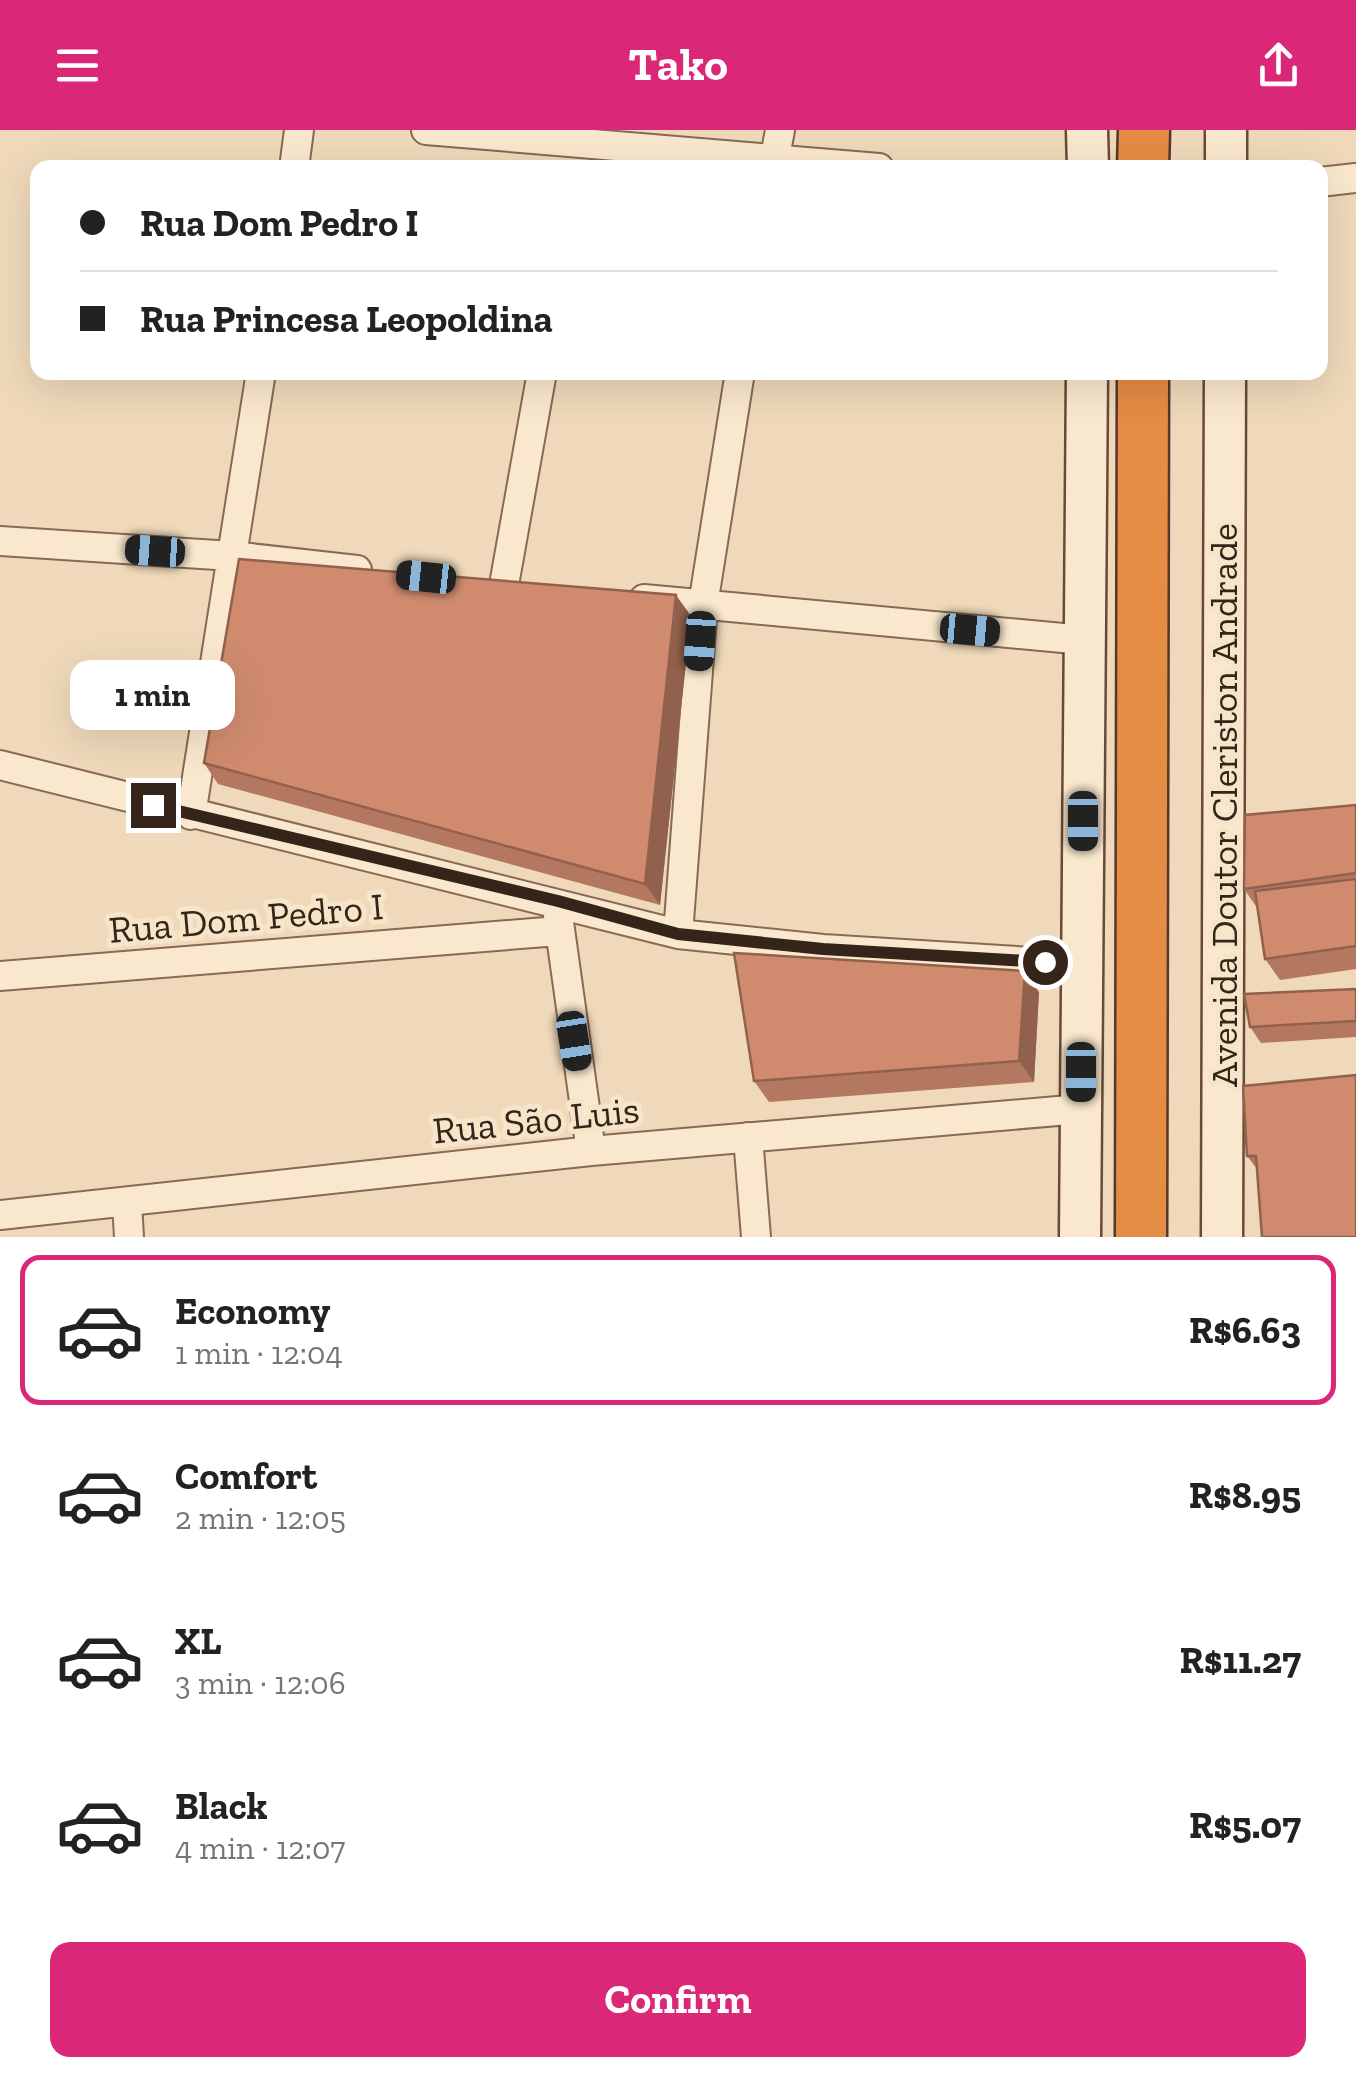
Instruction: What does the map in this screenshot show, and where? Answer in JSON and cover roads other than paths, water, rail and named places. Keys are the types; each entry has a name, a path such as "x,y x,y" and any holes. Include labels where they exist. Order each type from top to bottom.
{"highway":[{"path":"1144,130 1144,160"},
{"path":"1141,1237 1143,380"}],"main road":[{"path":"1087,130 1088,160"},
{"path":"1226,130 1226,160"},
{"path":"1080,1237 1087,380"},
{"name":"Avenida Doutor Cleriston Andrade","path":"1222,1237 1233,1090 1225,380"}],"street":[{"path":"295,160 300,130"},
{"path":"426,130 581,147 776,152 828,160"},
{"path":"1328,181 1356,178"},
{"path":"191,815 260,380"},
{"path":"504,585 541,380"},
{"path":"678,934 703,605 739,380"},
{"path":"0,541 232,556 388,573"},
{"path":"624,597 1084,640"},
{"path":"0,765 678,934 823,949 1082,965"},
{"path":"558,901 558,931 591,1151"},
{"name":"Rua Dom Pedro I","path":"0,976 558,931"},
{"name":"Rua São Luis","path":"0,1215 591,1151 1081,1108"},
{"path":"748,1137 756,1237"},
{"path":"127,1203 129,1237"}]}
